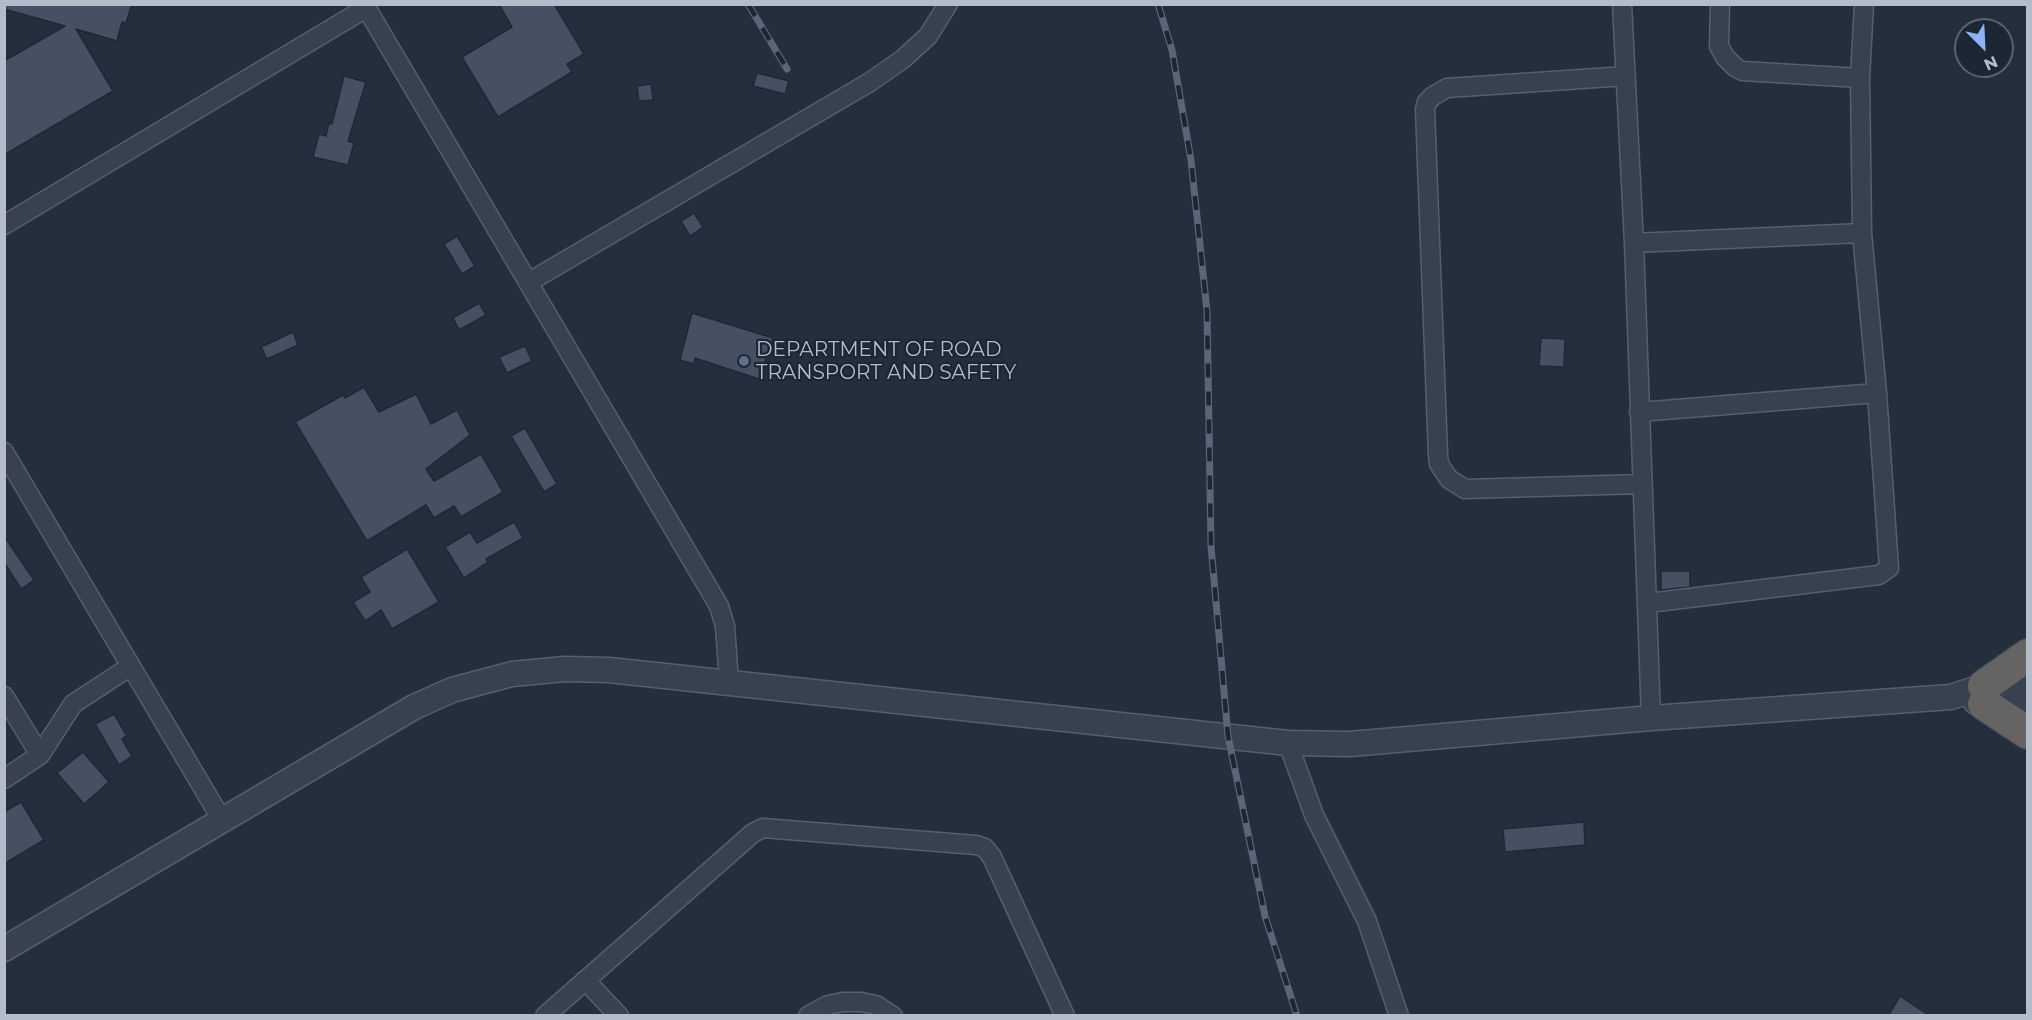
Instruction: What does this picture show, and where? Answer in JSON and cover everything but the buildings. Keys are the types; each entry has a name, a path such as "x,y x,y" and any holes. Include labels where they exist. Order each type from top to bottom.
{"highway":[{"path":"2028,655 1984,695 2028,733"}],"street":[{"path":"529,282 870,82 903,60 928,36 948,4"},
{"path":"1622,4 1634,243 1651,718"},
{"path":"1720,4 1719,46 1735,68 1742,71 1860,78"},
{"path":"1648,603 1879,575 1887,571 1890,564 1862,233 1860,78 1864,4"},
{"path":"4,225 365,6 718,606 725,626 729,682"},
{"path":"1626,76 1447,88 1432,96 1427,102 1425,110 1438,455 1439,464 1449,479 1465,489 1642,484"},
{"path":"1634,243 1862,233"},
{"path":"1639,412 1877,393"},
{"path":"4,452 222,820"},
{"path":"4,779 40,755 73,704 131,666"},
{"path":"4,949 414,707 452,690 485,680 545,669 573,669 729,682 1288,743 1379,742 1651,718 1984,695 2028,700"},
{"path":"1984,695 2028,682"},
{"path":"4,696 40,755"},
{"path":"1288,743 1314,815 1367,921 1400,1016"},
{"path":"545,1016 753,833 766,828 975,845 985,848 992,857 1065,1016"},
{"path":"585,980 619,1016"},
{"path":"808,1016 828,1005 843,1002 876,1005 893,1016"}],"railway":[{"path":"748,4 787,69"},
{"path":"1158,4 1172,50 1191,160 1207,311 1211,546 1228,736 1265,916 1297,1016"}],"place":[{"name":"DEPARTMENT OF ROAD TRANSPORT AND SAFETY","path":"744,361"}]}
